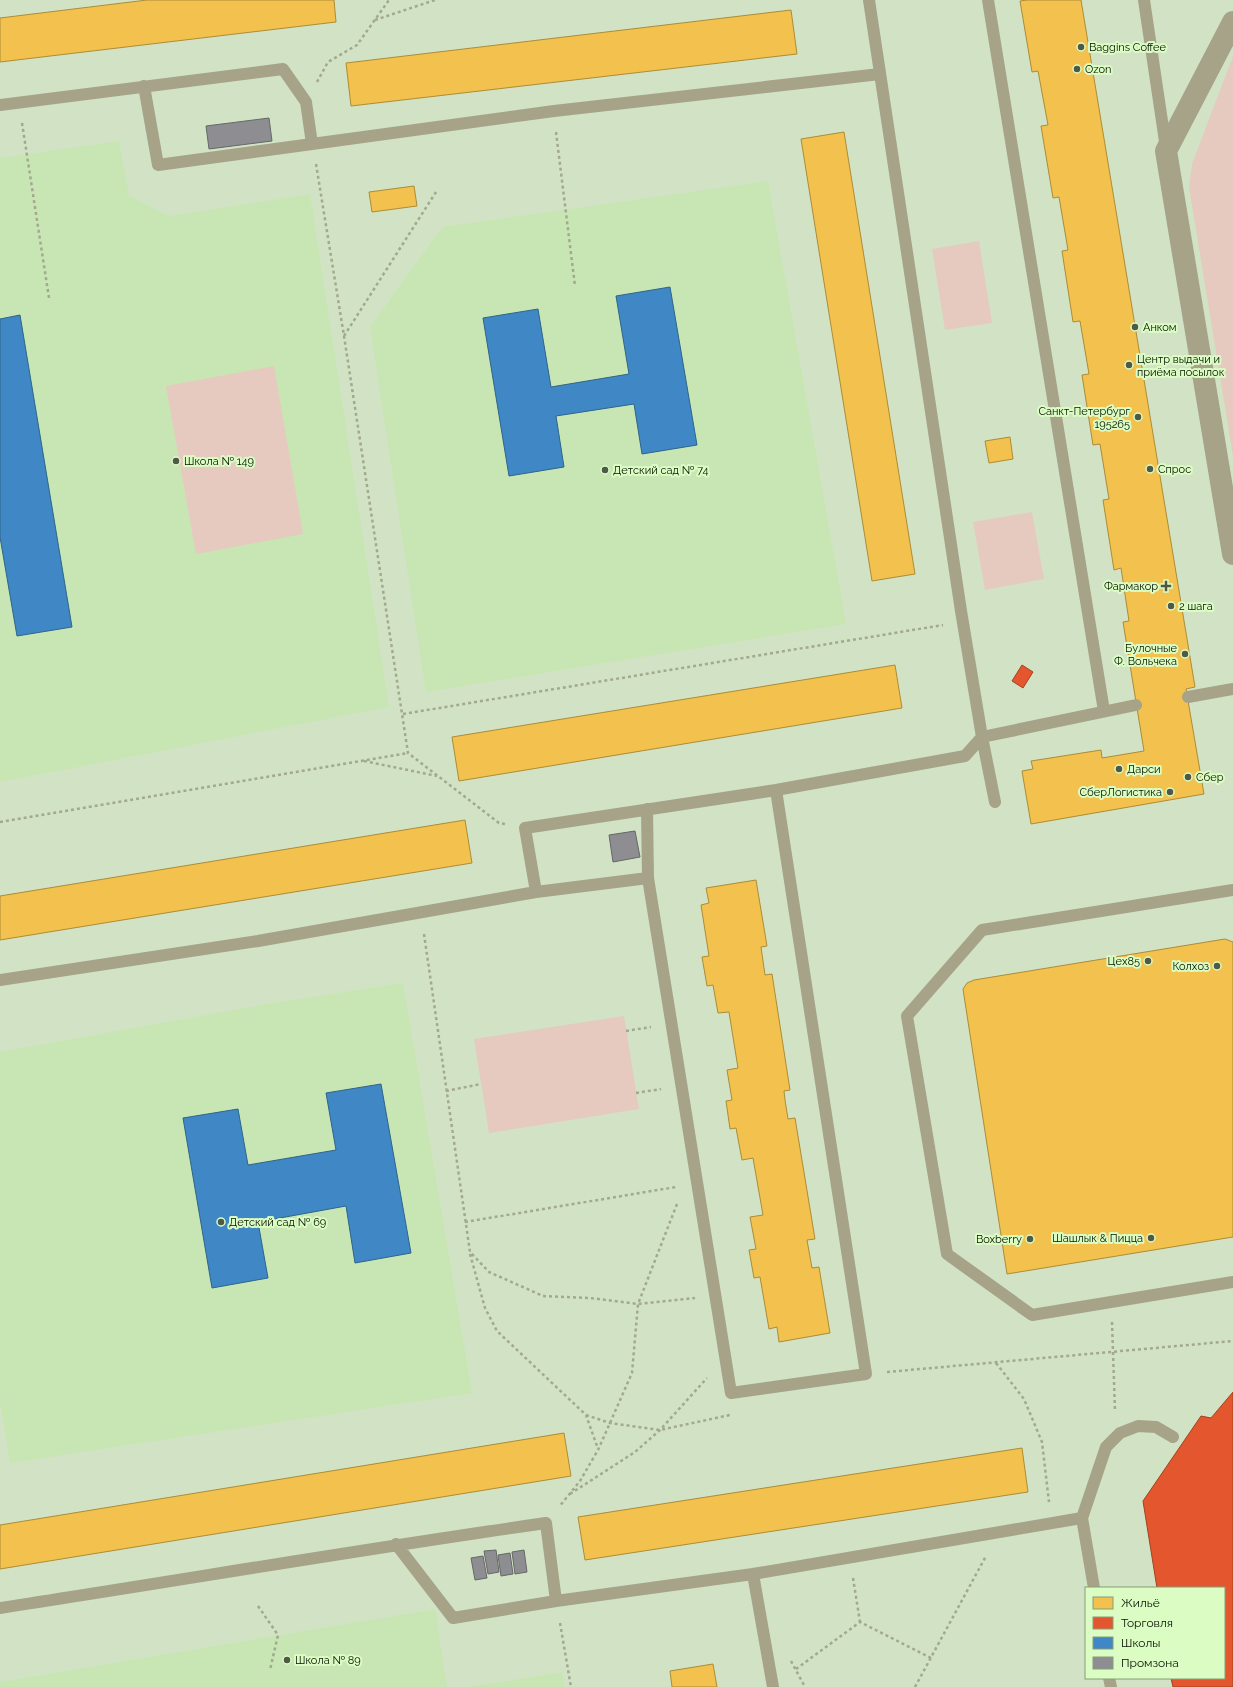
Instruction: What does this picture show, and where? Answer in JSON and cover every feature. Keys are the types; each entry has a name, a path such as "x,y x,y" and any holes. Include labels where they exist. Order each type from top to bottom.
{"street":[{"path":"1233,22 1166,151 1233,554"}],"lane":[{"path":"869,0 962,622 995,802"},
{"path":"988,0 1104,710"},
{"path":"1144,0 1166,151"},
{"path":"0,105 283,69 306,102 312,144"},
{"path":"144,86 158,165 554,111 880,74"},
{"path":"1188,697 1233,689"},
{"path":"536,892 525,828 776,790 965,756 982,736 1104,710 1136,705"},
{"path":"647,809 648,878 731,1393 866,1374 776,790"},
{"path":"0,980 258,941 536,892 648,878"},
{"path":"1233,890 982,930 908,1016 947,1254 1032,1315 1233,1282"},
{"path":"1094,1587 1082,1518 1106,1447 1120,1433 1138,1426 1156,1427 1173,1437"},
{"path":"396,1544 453,1618 753,1574 1082,1518"},
{"path":"0,1608 252,1569 396,1544 546,1522 556,1602"},
{"path":"753,1574 773,1687"}],"path":[{"path":"306,102 328,62 357,45 389,0"},
{"path":"374,20 435,0"},
{"path":"18,103 49,298"},
{"path":"554,111 575,286"},
{"path":"312,144 344,336 408,752 499,823 525,828"},
{"path":"344,336 436,192"},
{"path":"403,714 962,622"},
{"path":"0,822 408,752"},
{"path":"363,760 440,777"},
{"path":"421,912 465,1222 470,1252 485,1308 497,1331 586,1415 598,1450"},
{"path":"446,1091 481,1084"},
{"path":"546,1522 580,1481 598,1450 632,1372 638,1304 660,1251 684,1185 695,1168"},
{"path":"465,1222 684,1185"},
{"path":"470,1252 489,1272 543,1296 590,1298 638,1304 716,1296"},
{"path":"1111,1302 1115,1408 1120,1433"},
{"path":"866,1374 1113,1353 1233,1341"},
{"path":"568,1496 635,1452 660,1430 725,1358"},
{"path":"996,1363 1024,1399 1042,1442 1052,1524"},
{"path":"915,1687 999,1533"},
{"path":"850,1558 860,1622"},
{"path":"556,1602 571,1687"},
{"path":"258,1606 278,1635 270,1670"},
{"path":"860,1622 930,1658"},
{"path":"796,1669 860,1622"}],"shaded area":[{"path":"1233,56 1233,456 1189,187 1192,164"},
{"name":"Школа № 149","path":"119,141 129,196 169,216 310,194 389,707 0,782 0,158"},
{"name":"Детский сад № 74","path":"768,181 846,624 426,692 370,327 442,227"},
{"path":"979,241 992,323 945,330 932,249"},
{"path":"274,366 303,534 196,554 166,386"},
{"path":"1032,512 1044,579 985,590 973,522"},
{"name":"Детский сад № 69","path":"403,983 472,1393 10,1463 0,1402 0,1052 267,1004"},
{"path":"624,1016 639,1109 489,1133 474,1039"},
{"name":"Школа № 89","path":"435,1609 447,1687 0,1687 0,1682"},
{"path":"562,1672 564,1687 470,1687"}],"building: Жильё":[{"path":"147,0 334,0 336,22 0,62 0,18"},
{"path":"1081,0 1195,687 1186,689 1204,794 1031,824 1022,771 1033,769 1031,761 1101,750 1102,758 1144,751 1123,622 1129,621 1121,568 1114,570 1103,500 1109,499 1100,444 1093,445 1082,375 1089,374 1080,321 1073,322 1062,251 1068,250 1059,197 1053,198 1041,126 1048,125 1038,71 1032,72 1020,1"},
{"path":"791,10 797,54 351,106 346,63"},
{"path":"844,132 915,574 872,581 801,139"},
{"path":"414,186 417,206 372,212 369,192"},
{"path":"1010,437 1013,459 989,463 985,441"},
{"path":"895,665 902,708 459,781 452,737"},
{"path":"465,820 472,863 0,940 0,896"},
{"path":"756,880 767,946 761,947 765,975 772,974 790,1090 784,1091 788,1119 795,1118 815,1239 807,1240 812,1268 819,1267 830,1333 779,1342 777,1327 769,1329 760,1277 754,1278 749,1250 756,1249 750,1217 763,1215 753,1158 742,1160 736,1128 730,1129 726,1101 732,1100 727,1070 738,1068 729,1012 718,1013 713,985 707,986 702,957 709,956 701,905 709,903 706,888"},
{"path":"1225,939 1233,942 1233,1237 1007,1274 963,989 967,983 974,980"},
{"path":"564,1433 571,1476 0,1569 0,1525"},
{"path":"1022,1448 1028,1492 585,1560 578,1517"},
{"path":"713,1664 717,1687 672,1687 670,1671"}],"building: Торговля":[{"path":"1022,665 1033,672 1023,688 1012,681"},
{"path":"1233,1392 1233,1687 1173,1687 1171,1679 1225,1679 1225,1587 1157,1587 1143,1501 1201,1416 1211,1418"}],"building: Школы":[{"path":"670,287 697,445 642,454 634,404 556,416 564,467 509,476 483,318 538,309 551,387 629,374 616,296"},
{"path":"20,315 72,627 17,636 0,537 0,319"},
{"path":"381,1084 411,1253 355,1263 346,1206 258,1222 268,1278 212,1288 183,1118 238,1109 248,1165 336,1150 326,1093"}],"building: Промзона":[{"path":"269,118 272,141 209,149 206,126"},
{"path":"635,831 640,857 613,862 609,835"},
{"path":"496,1550 499,1572 488,1574 484,1551"},
{"path":"524,1550 527,1572 515,1574 512,1552"},
{"path":"510,1553 513,1574 501,1576 498,1555"},
{"path":"483,1556 487,1578 475,1580 471,1558"}],"place":[{"name":"Baggins Coffee","path":"1081,47"},
{"name":"Ozon","path":"1077,69"},
{"name":"Анком","path":"1135,327"},
{"name":"Центр выдачи и приёма посылок","path":"1129,365"},
{"name":"Санкт-Петербург 195265","path":"1138,417"},
{"name":"Школа № 149","path":"176,461"},
{"name":"Спрос","path":"1150,469"},
{"name":"Детский сад № 74","path":"605,470"},
{"name":"Фармакор","path":"1166,586"},
{"name":"2 шага","path":"1171,606"},
{"name":"Булочные Ф. Вольчека","path":"1185,654"},
{"name":"Дарси","path":"1119,769"},
{"name":"Сбер","path":"1188,777"},
{"name":"СберЛогистика","path":"1170,792"},
{"name":"Цех85","path":"1148,961"},
{"name":"Колхоз","path":"1217,966"},
{"name":"Детский сад № 69","path":"221,1222"},
{"name":"Шашлык & Пицца","path":"1151,1238"},
{"name":"Boxberry","path":"1030,1239"},
{"name":"Школа № 89","path":"287,1660"}]}
